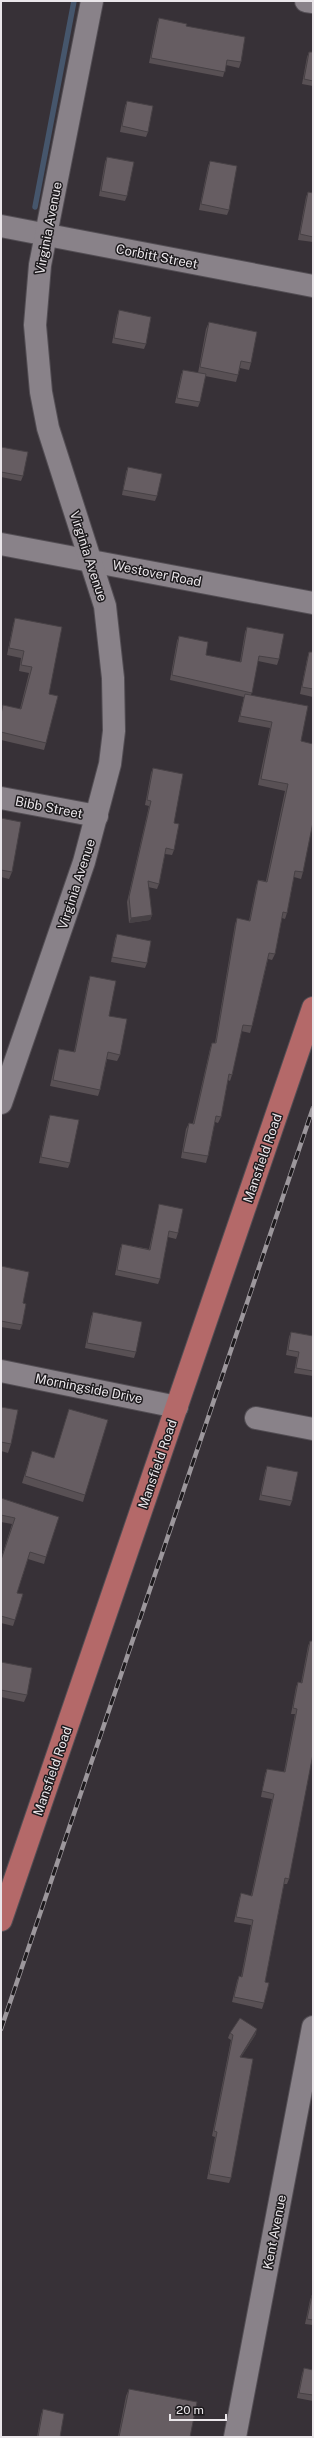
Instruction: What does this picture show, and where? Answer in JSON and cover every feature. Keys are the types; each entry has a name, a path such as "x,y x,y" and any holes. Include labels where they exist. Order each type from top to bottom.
{"main road":[{"name":"Mansfield Road","path":"1,1920 313,1008"}],"street":[{"name":"Virginia Avenue","path":"1,1103 5,1082 84,862 111,758 114,731 113,678 105,606 58,464 41,392 35,325 40,265 92,1"},
{"path":"306,1 313,2"},
{"name":"Corbitt Street","path":"1,226 313,286"},
{"name":"Westover Road","path":"1,544 313,603"},
{"name":"Bibb Street","path":"1,798 97,816"},
{"name":"Morningside Drive","path":"1,1371 177,1407"},
{"path":"256,1418 313,1429"},
{"name":"Kent Avenue","path":"235,2437 313,2027"}],"building":[{"path":"159,18 187,24 186,26 245,37 241,62 227,60 225,72 151,58"},
{"path":"309,52 313,52 313,81 304,79"},
{"path":"127,101 153,106 148,132 122,126"},
{"path":"107,157 134,162 127,196 101,191"},
{"path":"210,161 237,166 229,210 201,204"},
{"path":"308,192 313,193 313,237 300,234"},
{"path":"119,310 151,317 146,344 114,338"},
{"path":"209,322 257,332 251,363 241,361 238,375 200,367"},
{"path":"183,370 206,374 200,402 177,398"},
{"path":"1,447 28,452 23,476 1,472"},
{"path":"128,467 162,474 157,496 123,490"},
{"path":"15,618 62,627 49,694 58,696 46,743 1,732 1,714 3,705 21,709 32,667 21,665 24,651 9,648"},
{"path":"247,627 284,634 279,659 259,656 252,693 172,675 179,636 208,642 206,655 241,662"},
{"path":"309,652 313,652 313,689 302,687"},
{"path":"245,694 308,706 301,741 313,744 313,822 303,872 295,871 287,913 283,912 275,954 269,953 252,1026 243,1025 232,1075 229,1074 221,1117 216,1116 208,1156 183,1152 189,1123 194,1124 212,1043 216,1043 237,918 250,921 258,880 267,882 288,784 261,779 272,722 240,716"},
{"path":"153,768 183,774 174,823 179,824 174,850 166,848 159,884 148,881 152,915 131,918 129,897 151,801 147,800"},
{"path":"1,818 21,822 12,872 1,870"},
{"path":"117,934 151,941 147,963 112,957"},
{"path":"90,976 116,981 109,1016 127,1019 120,1055 108,1052 100,1090 53,1080 59,1049 75,1052"},
{"path":"50,1115 79,1120 70,1163 41,1157"},
{"path":"159,1204 183,1209 178,1233 169,1231 160,1279 117,1270 122,1244 150,1250"},
{"path":"1,1266 29,1272 23,1303 26,1304 22,1325 1,1321"},
{"path":"93,1312 142,1322 136,1352 87,1343"},
{"path":"291,1332 313,1336 313,1371 296,1368 299,1352 288,1350"},
{"path":"1,1407 18,1410 11,1444 1,1442"},
{"path":"69,1409 108,1420 85,1495 25,1476 32,1451 54,1458"},
{"path":"267,1466 298,1472 292,1501 261,1495"},
{"path":"1,1498 59,1517 46,1557 30,1552 17,1593 23,1594 15,1620 1,1616 1,1560 15,1518 1,1515"},
{"path":"310,1641 313,1641 313,1754 289,1879 285,1878 265,1982 269,1983 264,2003 234,1997 239,1976 242,1977 253,1920 236,1917 241,1893 252,1896 274,1794 262,1791 267,1769 285,1772 297,1709 293,1708 298,1682 302,1683"},
{"path":"1,1662 32,1668 27,1695 1,1690"},
{"path":"240,2018 257,2029 240,2057 253,2059 231,2178 209,2174 217,2132 214,2131 233,2035 230,2033"},
{"path":"313,2295 313,2320 307,2319"},
{"path":"304,2368 313,2370 313,2395 299,2393"},
{"path":"129,2389 197,2402 190,2437 119,2437"},
{"path":"43,2409 64,2414 60,2437 38,2437"}],"waterway":[{"path":"35,207 74,1"}],"railway":[{"path":"1,2029 313,1108"}]}
